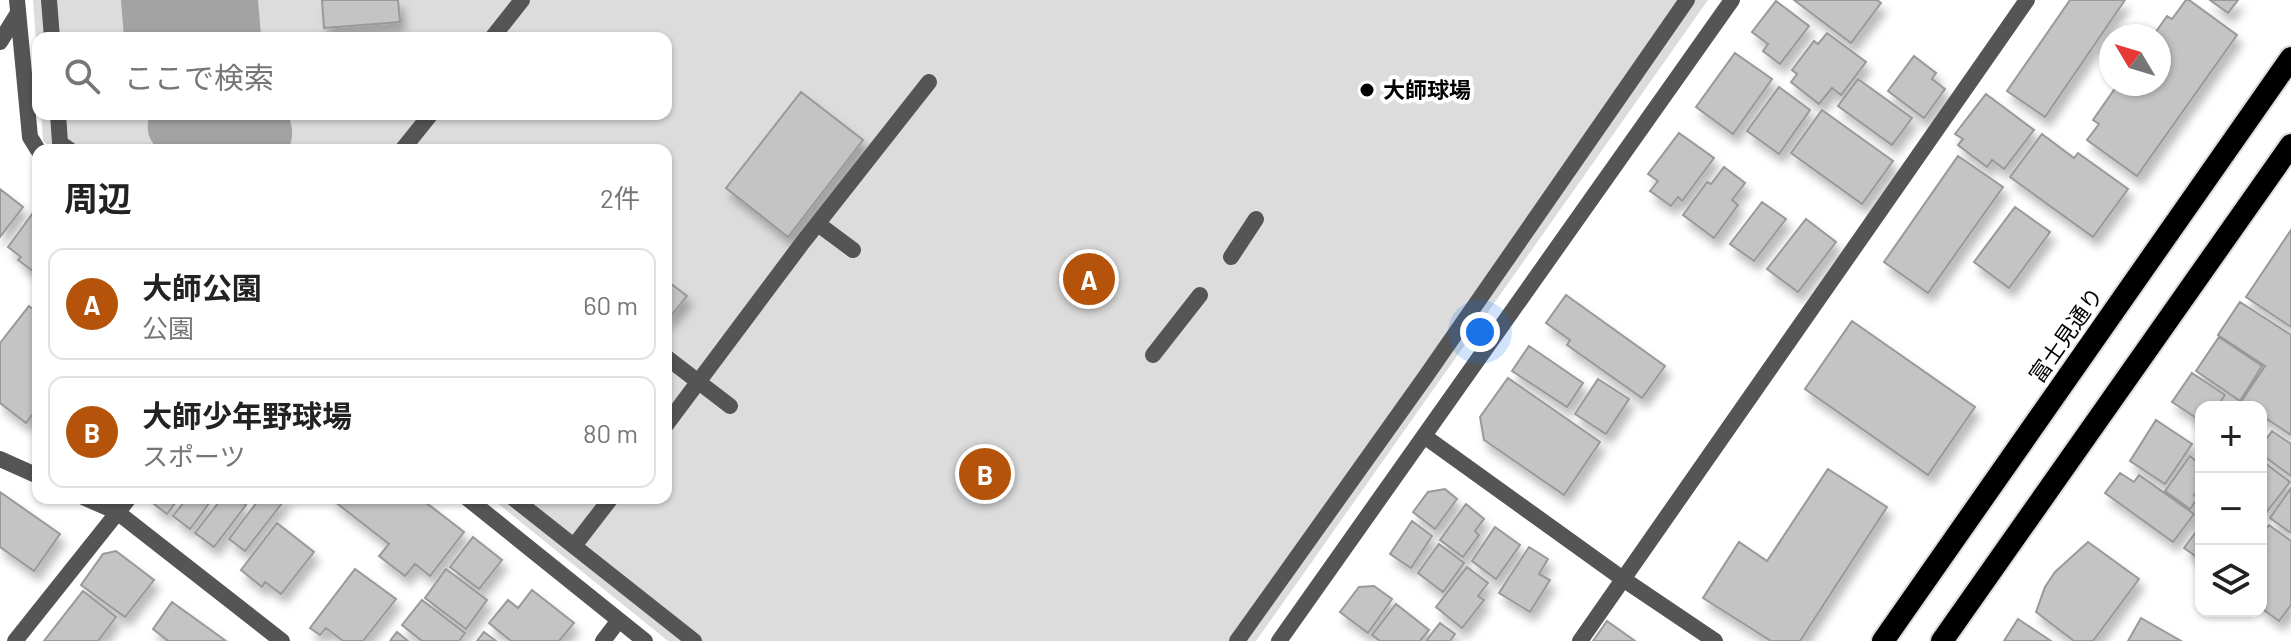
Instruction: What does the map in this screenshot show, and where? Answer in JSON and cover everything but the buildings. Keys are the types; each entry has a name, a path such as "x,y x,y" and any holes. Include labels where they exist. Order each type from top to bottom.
{"highway":[{"name":"富士見通り","path":"1883,641 2291,58"},
{"path":"1942,641 2291,145"}],"street":[{"path":"49,0 52,32"},
{"path":"497,32 522,0"},
{"path":"1237,641 1687,0"},
{"path":"1279,641 1732,0"},
{"path":"1580,641 2027,0"},
{"path":"0,42 18,6"},
{"path":"18,6 30,137 34,144"},
{"path":"672,417 929,82"},
{"path":"58,120 61,144"},
{"path":"407,144 426,120"},
{"path":"1231,257 1256,219"},
{"path":"818,224 853,250"},
{"path":"1153,355 1200,295"},
{"path":"672,362 730,406"},
{"path":"1424,436 1715,641"},
{"path":"0,459 32,473"},
{"path":"99,504 117,512 282,641"},
{"path":"15,641 124,504"},
{"path":"474,504 645,641"},
{"path":"521,504 694,641"},
{"path":"574,546 606,504"},
{"path":"603,641 619,620"}],"shaded area":[{"path":"33,0 1708,0 1256,641 668,641 498,504 672,504 672,144 47,144 43,141 41,120 672,120 672,32 35,32"},
{"path":"121,0 258,0 261,32 124,32"},
{"path":"149,120 290,120 292,128 290,144 154,144 148,134"}],"place":[{"name":"大師球場","path":"1367,90"},
{"name":"大師公園","path":"1089,279"},
{"name":"大師少年野球場","path":"985,474"}]}
